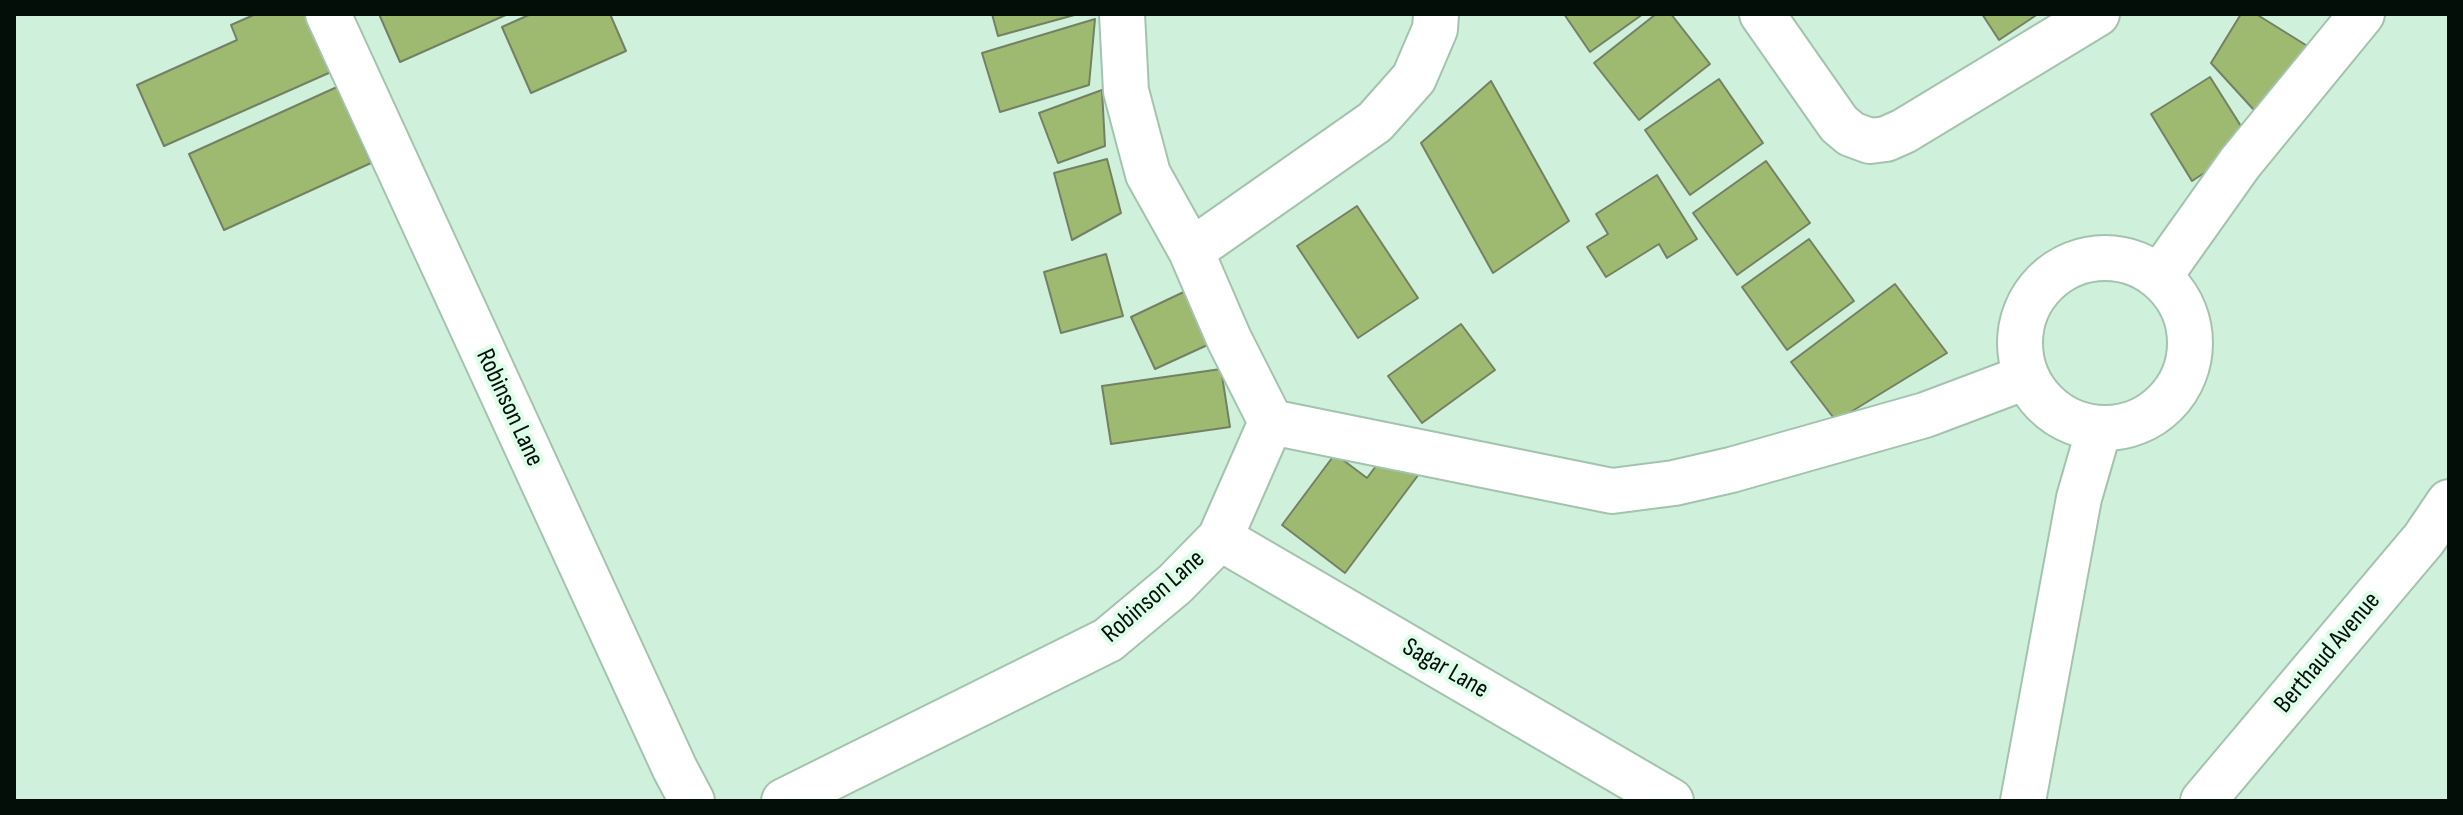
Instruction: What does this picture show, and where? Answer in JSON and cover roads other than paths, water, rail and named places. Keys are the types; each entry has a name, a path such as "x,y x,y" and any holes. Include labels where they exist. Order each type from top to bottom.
{"street":[{"name":"Robinson Lane","path":"328,14 668,755 692,801"},
{"path":"1122,14 1126,91 1148,174 1191,251 1229,339 1271,422"},
{"path":"1191,251 1375,122 1414,78 1435,29 1436,14"},
{"path":"1762,14 1839,124 1851,134 1870,141 1886,139 1904,131 2097,14"},
{"path":"2159,277 2240,163 2362,14"},
{"path":"2113,257 2137,263 2159,277 2177,297 2187,321 2190,348 2184,375 2171,398 2151,416 2126,427 2099,429 2076,424 2055,413 2038,397 2026,377 2020,352 2021,327 2029,303 2044,282 2064,267 2087,258 2113,257"},
{"path":"1271,422 1612,491 1674,483 1731,470 1925,415 2026,377"},
{"path":"1220,538 1271,422"},
{"path":"2023,801 2079,498 2099,429"},
{"name":"Berthaud Avenue","path":"2203,801 2424,539 2449,502"},
{"name":"Robinson Lane","path":"784,801 1108,640 1175,584 1220,538"},
{"name":"Sagar Lane","path":"1220,538 1671,801"}]}
